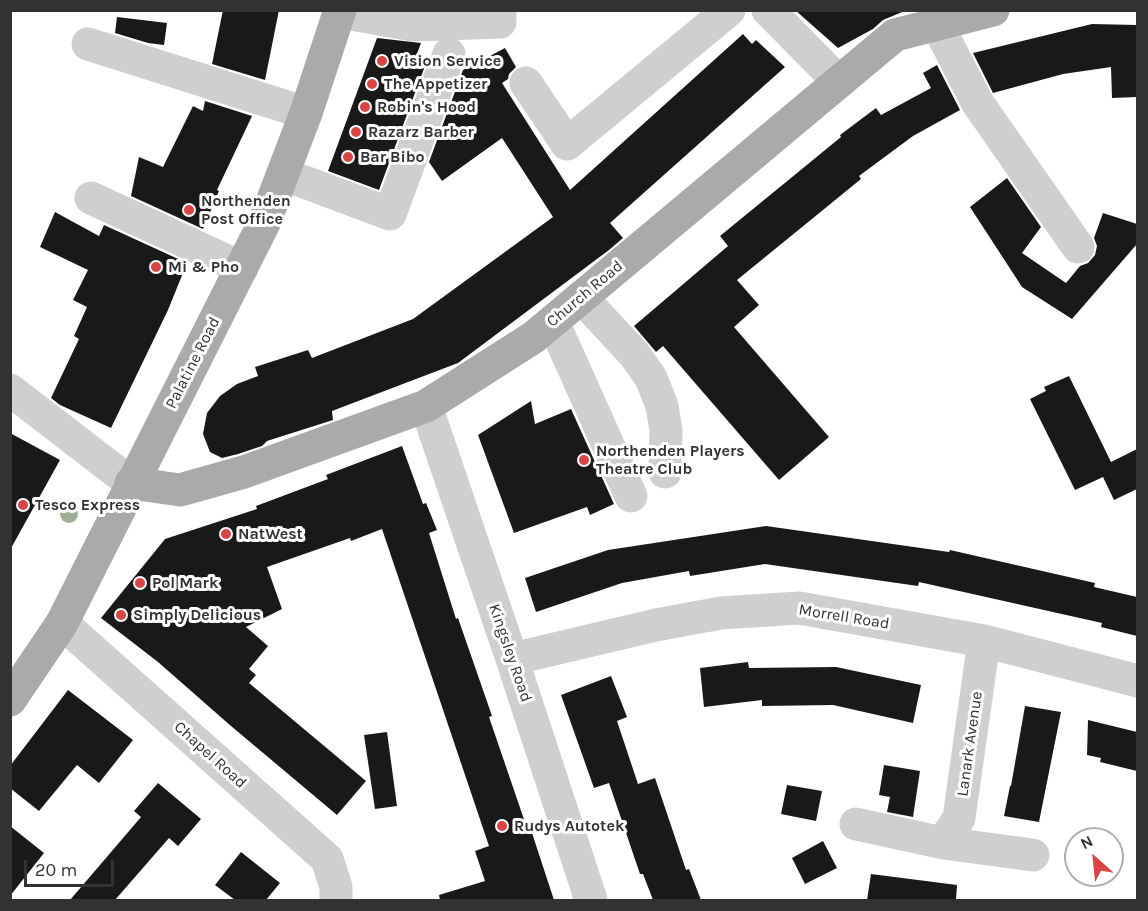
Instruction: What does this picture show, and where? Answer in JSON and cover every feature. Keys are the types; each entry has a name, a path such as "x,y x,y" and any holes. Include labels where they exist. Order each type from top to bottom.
{"main road":[{"name":"Church Road","path":"131,483 180,490 244,472 426,406 534,337 895,35 993,10"},
{"name":"Palatine Road","path":"14,688 62,623 264,223 306,113 340,11"}],"street":[{"path":"340,11 413,25 500,22 500,10"},
{"path":"526,83 567,144 729,10"},
{"path":"768,10 838,81"},
{"path":"937,24 977,102 1078,247"},
{"path":"88,44 306,113"},
{"path":"283,174 390,214 449,54"},
{"path":"91,198 242,268"},
{"path":"582,297 634,354 651,378 662,406 666,430 665,472"},
{"path":"553,321 631,496"},
{"path":"10,390 131,483"},
{"name":"Kingsley Road","path":"426,406 591,900"},
{"name":"Morrell Road","path":"512,659 656,625 721,613 799,608 984,641 1137,681"},
{"name":"Chapel Road","path":"62,623 327,860 336,887 336,900"},
{"name":"Lanark Avenue","path":"943,843 959,818 984,641"},
{"path":"856,824 943,843 1033,855"}],"building":[{"path":"223,10 279,10 265,80 212,64"},
{"path":"795,10 907,10 883,20 873,29 838,48"},
{"path":"117,17 167,23 164,45 148,43 115,33"},
{"path":"1092,24 1137,25 1137,97 1112,98 1111,67 1063,74 993,93 973,53"},
{"path":"743,34 752,44 756,40 785,67 610,223 623,238 609,250 458,363 332,411 333,420 267,441 262,446 222,458 210,452 203,434 207,413 220,396 237,384 258,376 255,367 308,350 312,358 413,319 553,217 502,138 442,181 429,162 463,70 505,48 516,67 509,74 508,79 502,83 570,190"},
{"path":"377,38 421,43 414,62 425,66 379,190 328,171"},
{"path":"937,65 960,110 913,136 859,176 861,179 737,280 759,305 734,327 829,437 779,480 663,346 656,352 634,326 728,246 720,236 841,137 840,135 876,108 881,115 931,88 923,73"},
{"path":"205,101 252,116 217,190 219,191 203,229 131,196 139,157 163,167 193,106 203,111"},
{"path":"1007,178 1041,227 1022,253 1066,283 1080,266 1088,263 1095,255 1097,246 1094,238 1103,213 1137,224 1137,244 1072,319 1022,287 970,207"},
{"path":"55,212 99,236 104,225 187,263 168,310 111,428 60,405 51,398 79,339 74,336 87,307 73,300 88,270 40,247"},
{"path":"1069,376 1111,462 1137,449 1137,489 1114,500 1103,477 1075,490 1030,399 1046,391 1044,387"},
{"path":"531,401 535,424 571,409 614,504 590,515 587,507 514,533 478,435"},
{"name":"Tesco Express","path":"10,433 60,460 10,550"},
{"path":"402,446 423,504 426,503 437,530 429,533 456,619 458,618 492,716 489,717 554,900 440,900 439,895 485,881 475,851 489,846 382,529 267,567 282,609 246,627 268,646 249,669 256,675 249,683 366,781 337,815 158,662 101,618 165,539 257,509 256,506 328,479 326,475"},
{"path":"766,526 949,552 950,550 1095,583 1094,587 1137,597 1137,636 1101,627 1102,623 919,582 918,586 765,564 690,576 689,571 622,583 536,612 525,578 608,550"},
{"path":"748,662 749,668 836,667 921,685 913,723 833,705 762,706 762,700 704,707 700,668"},
{"path":"611,676 627,717 617,721 638,784 655,778 686,870 689,869 701,900 653,900 643,874 640,874 609,783 594,788 561,695"},
{"path":"68,690 133,740 99,783 77,765 39,811 10,788 10,766"},
{"path":"1025,706 1061,712 1039,822 1004,816"},
{"path":"1088,720 1137,732 1137,771 1100,762 1101,758 1087,755"},
{"path":"387,732 397,806 375,809 364,735"},
{"path":"884,765 920,771 913,817 887,812 890,797 879,795"},
{"path":"158,783 201,819 178,846 169,838 115,900 70,900 141,817 134,811"},
{"path":"787,785 822,791 816,821 781,814"},
{"path":"10,826 44,853 10,896"},
{"path":"823,841 837,868 805,884 792,858"},
{"path":"241,852 280,883 266,900 235,900 215,885"},
{"path":"871,874 957,885 956,900 867,900"}],"place":[{"name":"Vision Service","path":"382,61"},
{"name":"The Appetizer","path":"372,84"},
{"name":"Robin's Hood","path":"365,107"},
{"name":"Razarz Barber","path":"356,132"},
{"name":"Bar Bibo","path":"348,157"},
{"name":"Northenden Post Office","path":"189,210"},
{"name":"Mi & Pho","path":"156,267"},
{"name":"Northenden Players Theatre Club","path":"584,460"},
{"name":"Tesco Express","path":"23,505"},
{"name":"NatWest","path":"226,534"},
{"name":"Pol Mark","path":"140,583"},
{"name":"Simply Delicious","path":"121,615"},
{"name":"Rudys Autotek","path":"502,826"}]}
